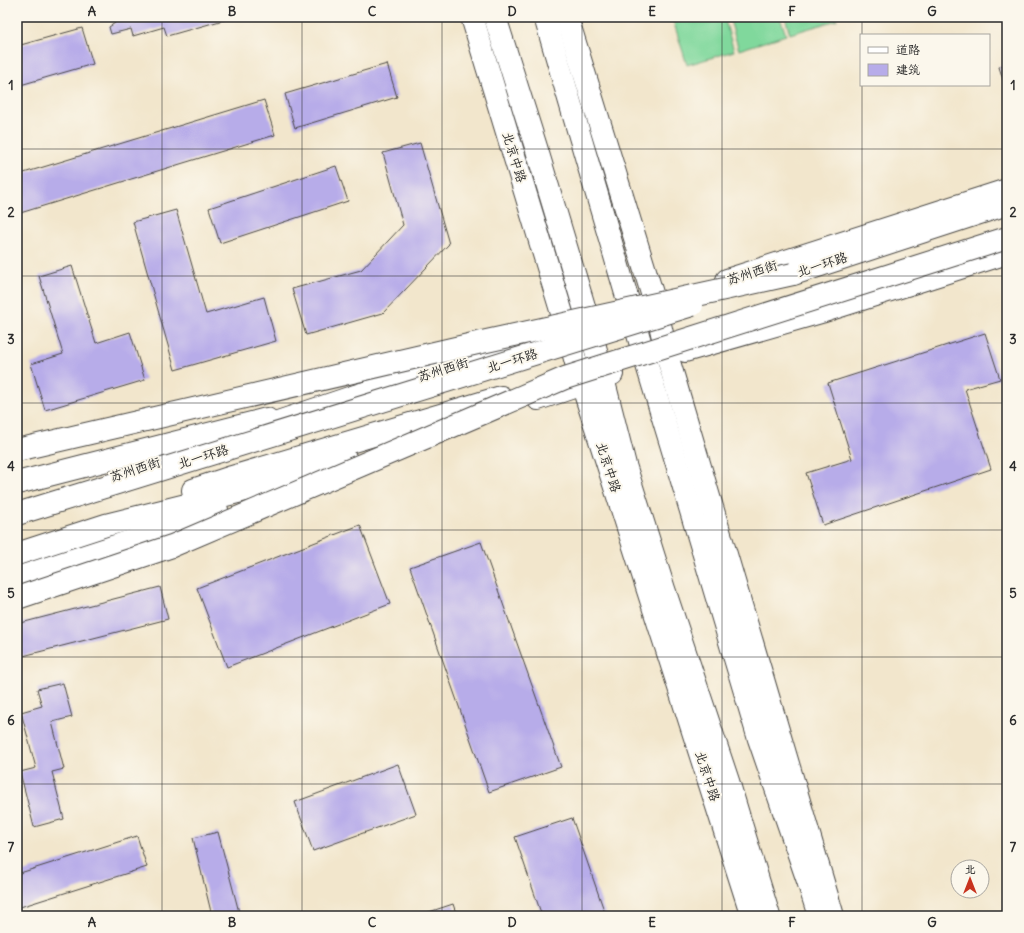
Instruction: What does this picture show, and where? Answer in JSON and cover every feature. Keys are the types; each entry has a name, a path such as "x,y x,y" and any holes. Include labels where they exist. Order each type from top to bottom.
{"main road":[{"name":"北京中路","path":"472,17 568,330 574,381 752,916"},
{"path":"495,17 589,323 625,465 728,781 769,916"},
{"path":"545,17 646,362 759,739 819,916"},
{"path":"567,17 655,303 667,355 833,916"},
{"name":"苏州西街","path":"17,508 355,396 655,303 1007,190"},
{"name":"北一环路","path":"17,514 793,274 1007,204"},
{"path":"17,578 165,530 306,476 574,381 1007,238"},
{"path":"17,547 232,477 574,381 602,377 667,355 821,312 1007,253"},
{"path":"17,450 473,344 793,274"},
{"path":"17,598 172,546 574,381"},
{"path":"17,483 355,396"},
{"path":"17,554 106,525 306,476"}],"green space":[{"path":"672,17 724,17 734,51 687,65"},
{"path":"729,17 780,17 786,35 739,50"},
{"path":"785,17 836,17 837,20 790,34"}],"building":[{"path":"114,17 234,17 167,36 164,27 133,36 131,29 111,34 109,27 115,23"},
{"path":"82,28 93,64 17,86 17,46"},
{"path":"387,64 397,97 295,128 285,94"},
{"path":"1007,64 1007,92 999,67"},
{"path":"264,100 275,135 17,214 17,175"},
{"path":"420,143 449,244 383,313 306,335 292,289 361,270 403,225 383,153"},
{"path":"336,166 348,201 220,243 209,208"},
{"path":"176,210 206,314 264,297 276,341 175,370 133,222"},
{"path":"72,266 96,343 130,332 145,380 45,410 31,364 63,354 39,276"},
{"path":"985,333 1000,379 965,389 991,469 823,525 806,473 852,459 828,383"},
{"path":"360,525 390,604 227,667 197,588"},
{"path":"481,542 561,767 489,792 410,567"},
{"path":"160,587 168,619 23,656 17,632 17,624"},
{"path":"63,683 72,717 52,722 64,769 52,772 64,819 34,827 20,772 36,768 21,712 42,706 37,689"},
{"path":"398,764 416,814 313,851 295,802"},
{"path":"572,818 606,916 542,916 515,837"},
{"path":"218,832 240,916 212,916 193,838"},
{"path":"137,836 147,867 17,908 17,874"},
{"path":"453,904 457,916 417,916"}]}
